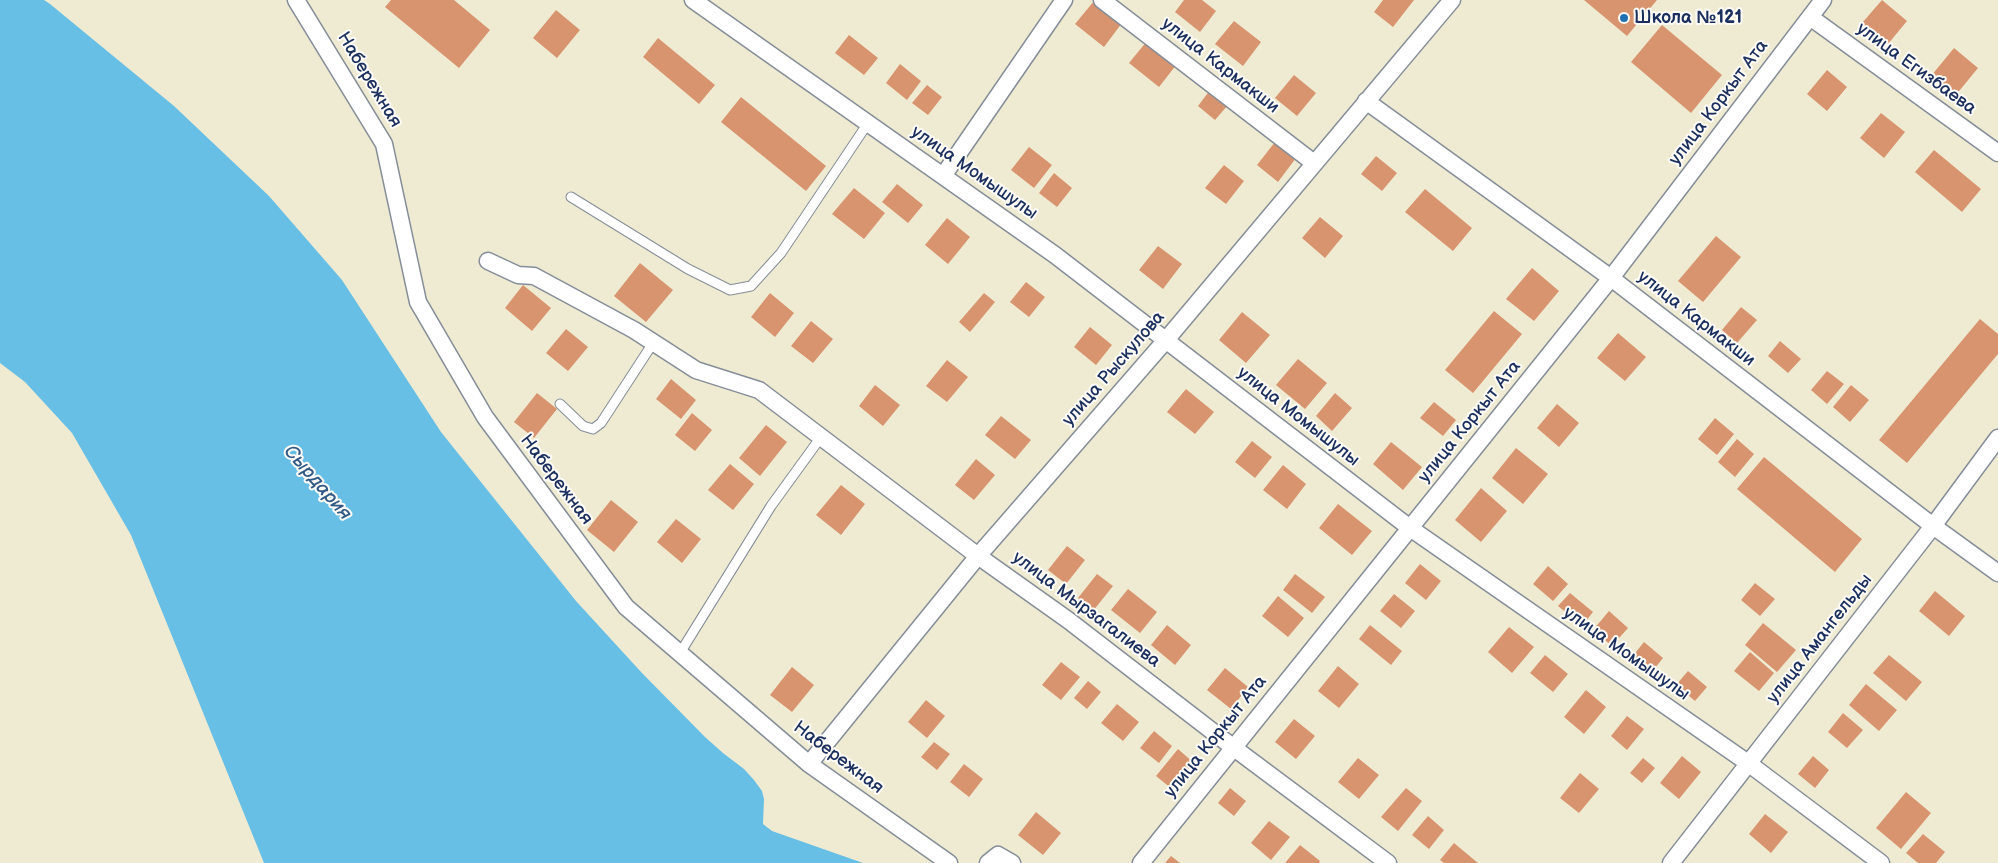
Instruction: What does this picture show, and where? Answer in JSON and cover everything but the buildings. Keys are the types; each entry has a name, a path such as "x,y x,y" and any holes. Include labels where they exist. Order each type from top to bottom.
{"street":[{"name":"Набережная","path":"296,0 384,144 418,302 485,417 626,607 809,764 949,863"},
{"name":"улица Момышулы","path":"693,0 1055,255 1410,528 1748,763 1881,863"},
{"path":"943,176 1064,0"},
{"name":"улица Кармакши","path":"1102,0 1314,163"},
{"name":"улица Рыскулова","path":"809,764 978,556 1166,340 1452,0"},
{"name":"улица Коркыт Ата","path":"1141,863 1611,278 1823,0"},
{"name":"улица Егизбаева","path":"1810,17 1998,153"},
{"name":"улица Кармакши","path":"1366,101 1611,278 1932,526 1998,573"},
{"name":"улица Мырзагалиева","path":"488,261 518,275 534,276 634,330 696,370 759,390 978,556 1068,620 1234,748 1388,863"},
{"name":"улица Амангельды","path":"1671,863 1998,438"},
{"path":"988,863 998,855 1012,863"}],"lane":[{"path":"571,198 688,269 730,290 751,286 781,253 868,123"},
{"path":"560,404 583,426 593,429 601,424 653,342"},
{"path":"680,653 771,506 821,437"}],"water":[{"name":"Сырдария","path":"0,0 44,0 50,4 174,106 269,196 342,280 441,432 576,601 642,673 705,737 744,769 754,780 762,791 764,799 763,824 772,831 863,863 264,863 131,535 72,433 25,382 0,363"}],"place":[{"name":"Школа №121","path":"1624,18"}]}
